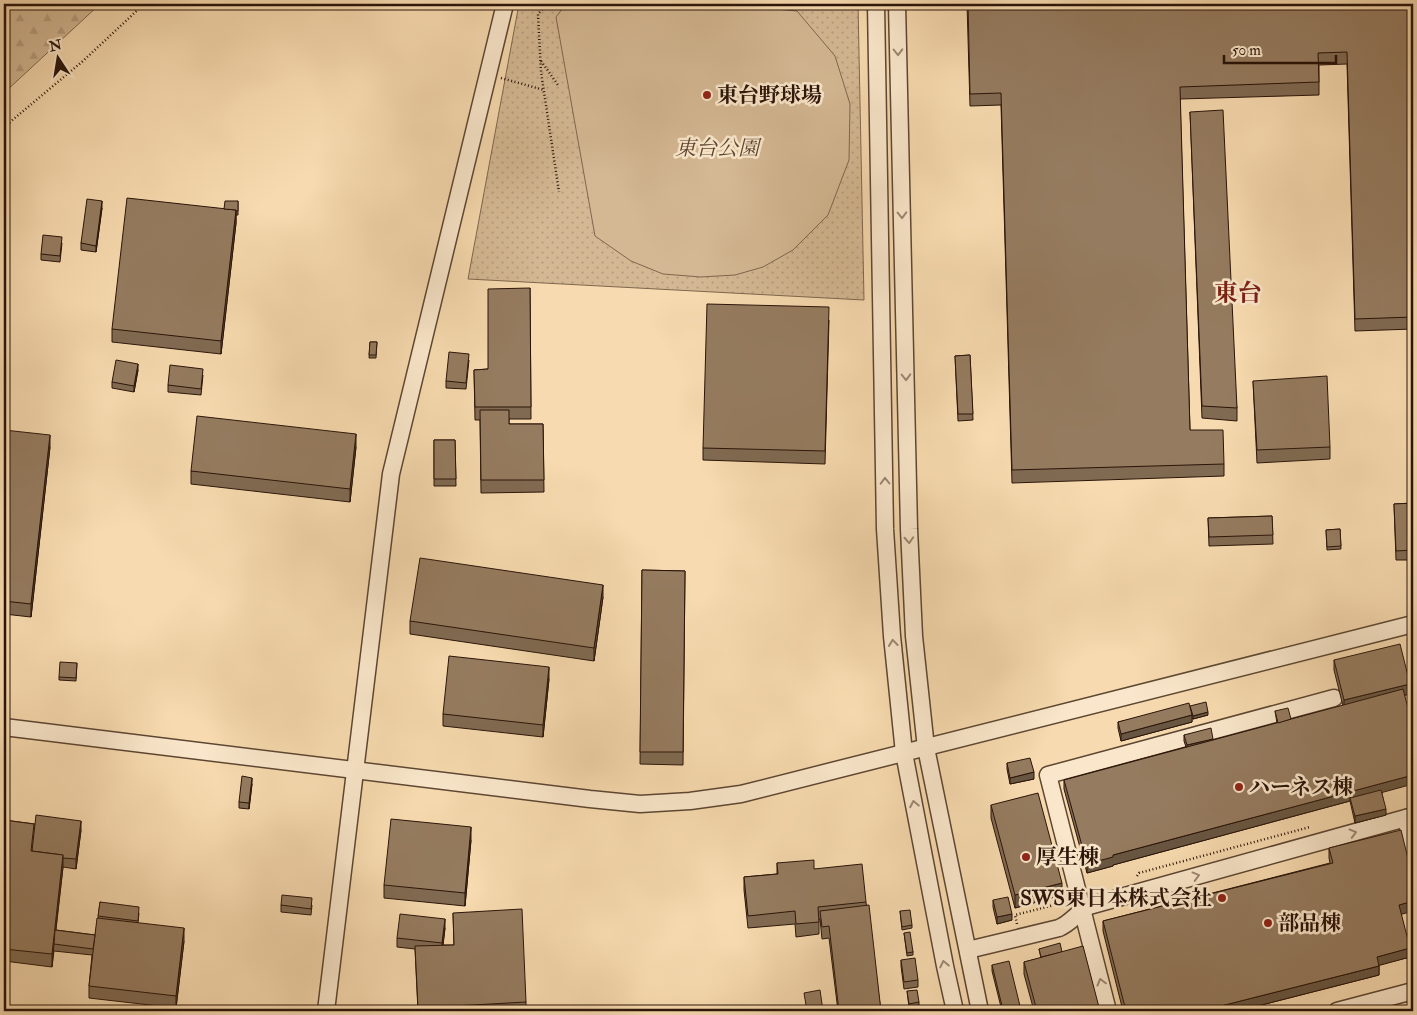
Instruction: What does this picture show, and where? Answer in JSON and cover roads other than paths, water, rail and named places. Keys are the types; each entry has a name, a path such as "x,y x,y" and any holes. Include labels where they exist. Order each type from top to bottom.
{"street":[{"path":"326,1011 391,474 505,4"},
{"path":"876,4 886,529 892,636 904,753 944,966 955,1011"},
{"path":"897,4 909,529 914,636 926,748 980,1011"},
{"path":"4,727 640,804 690,801 741,794 1413,626"},
{"path":"1108,1011 1048,776 1334,698"},
{"path":"969,956 1059,928 1084,916 1089,906 1409,817 1413,850"},
{"path":"1337,1011 1413,991"}],"place":[{"name":"東台野球場","path":"707,95"},
{"name":"ハーネス棟","path":"1239,787"},
{"name":"厚生棟","path":"1026,857"},
{"name":"SWS東日本株式会社","path":"1222,898"},
{"name":"部品棟","path":"1268,923"}],"district":[{"name":"東台","path":"1238,293"}],"park label":[{"name":"東台公園","path":"717,148"}]}
